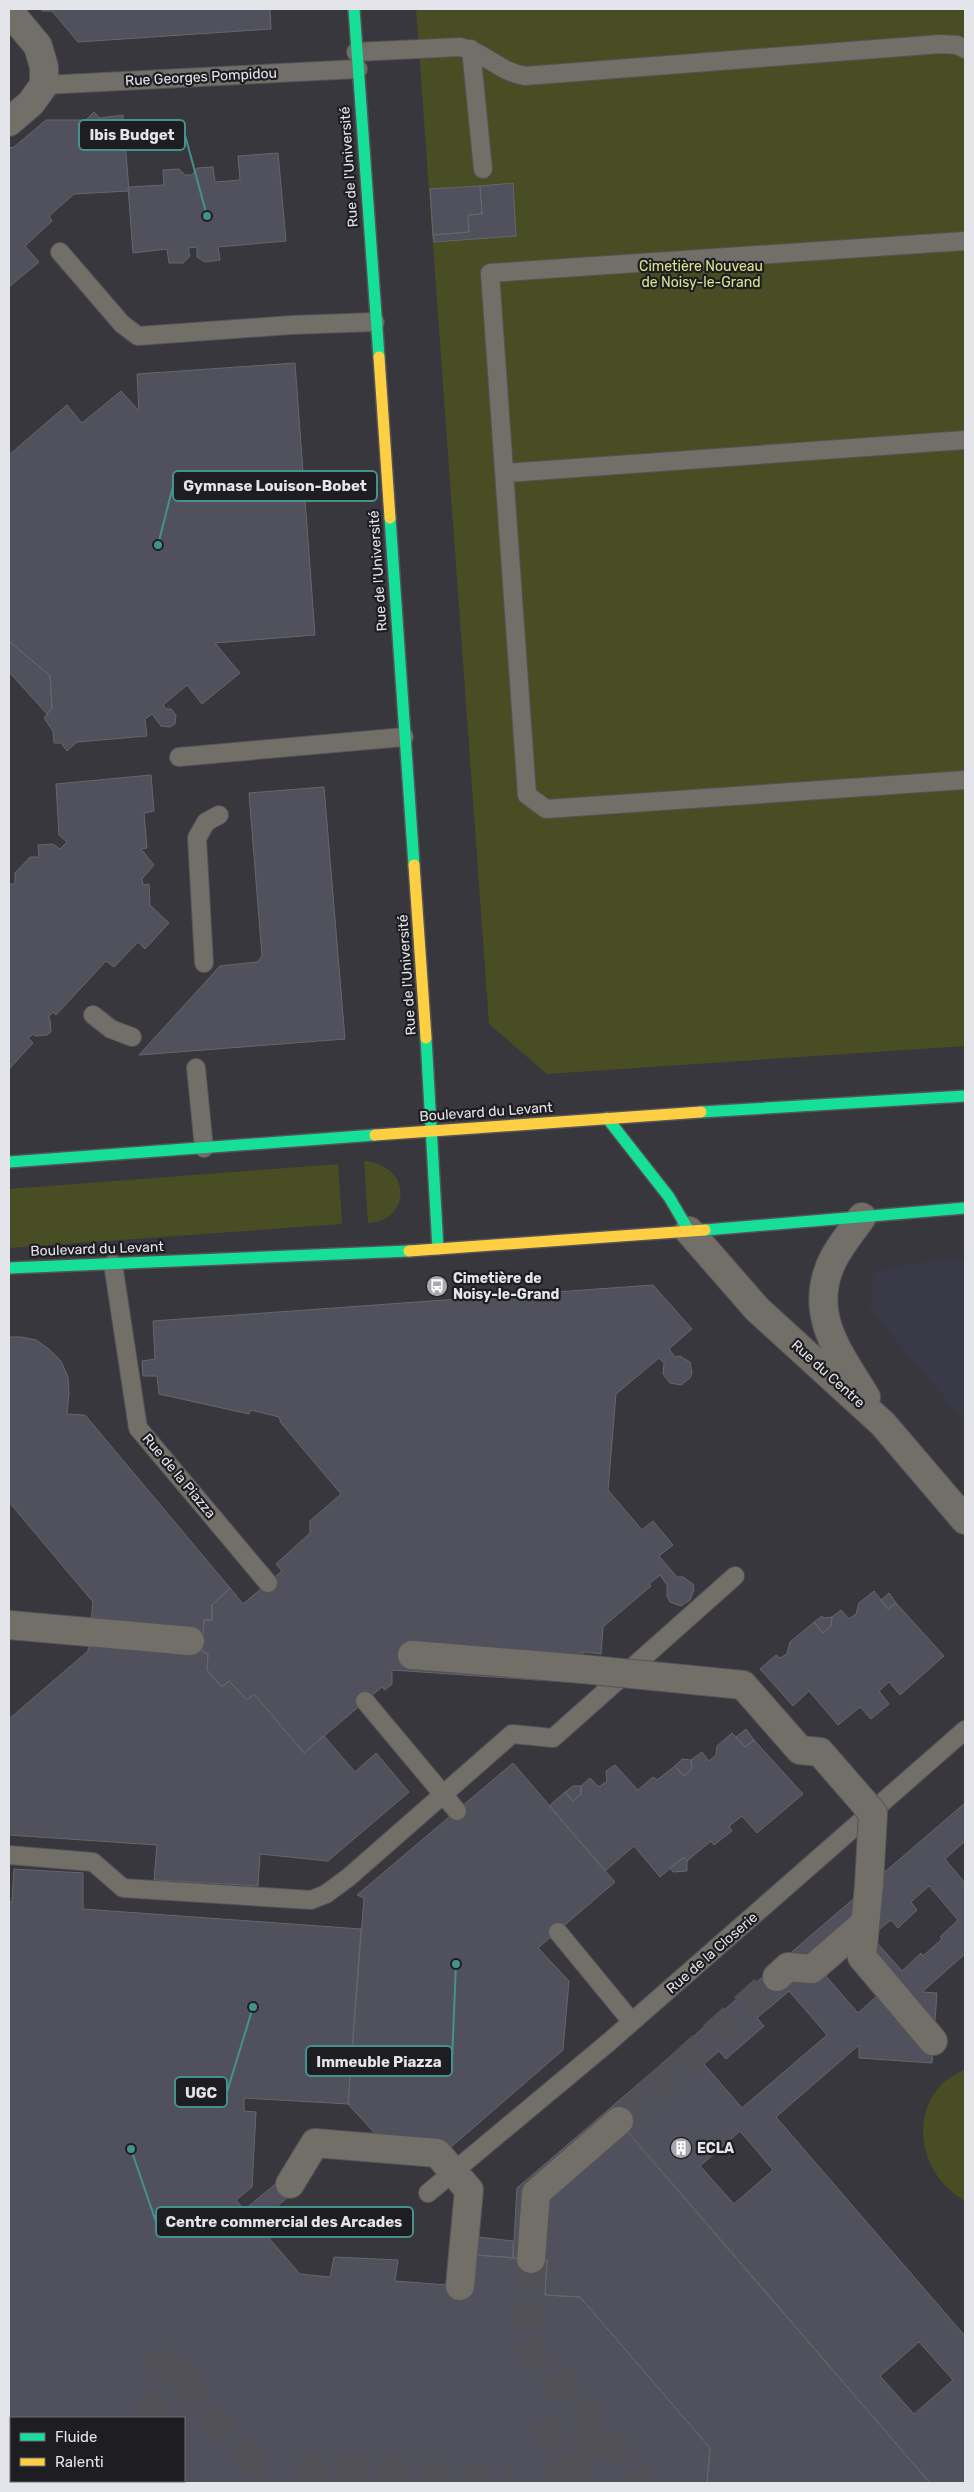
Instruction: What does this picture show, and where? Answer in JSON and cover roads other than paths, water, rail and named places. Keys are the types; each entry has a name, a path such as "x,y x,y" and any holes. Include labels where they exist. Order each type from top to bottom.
{"main road":[{"name":"Rue de l'Université","path":"354,9 432,1131 438,1249"},
{"name":"Boulevard du Levant","path":"9,1162 607,1118 965,1096"},
{"path":"607,1118 669,1197 689,1232"},
{"name":"Boulevard du Levant","path":"9,1268 438,1249 689,1232 965,1208"}],"street":[{"path":"9,11 38,46 44,67 44,85 31,103 9,122"},
{"path":"862,1217 829,1268 822,1308 831,1339 883,1424"},
{"name":"Rue du Centre","path":"689,1232 757,1309 883,1424 965,1520"},
{"path":"9,1625 190,1641"},
{"path":"412,1655 743,1685 800,1750 820,1752 873,1813 862,1957 934,2041"},
{"path":"837,1924 867,1911"},
{"path":"777,1977 788,1968 812,1969 867,1911"},
{"path":"531,2258 536,2193 619,2122"},
{"path":"290,2184 314,2142 437,2153 469,2190 460,2286"}],"lane":[{"path":"471,49 500,69 525,76 941,44 957,45 965,49"},
{"name":"Rue Georges Pompidou","path":"44,85 357,61 460,47 471,49"},
{"path":"471,49 483,169"},
{"path":"965,241 490,273 506,473 527,795 546,810 965,780"},
{"path":"60,252 122,324 138,336 292,324 375,322"},
{"path":"506,473 965,440"},
{"path":"179,757 404,737"},
{"path":"204,963 198,838 206,822 219,815"},
{"path":"93,1015 111,1029 132,1037"},
{"path":"196,1068 204,1148"},
{"name":"Rue de la Piazza","path":"113,1264 138,1428 268,1583"},
{"path":"9,1855 93,1862 123,1888 311,1900 326,1894 348,1877 512,1734 553,1738 735,1576"},
{"path":"365,1701 457,1811"},
{"name":"Rue de la Closerie","path":"428,2193 632,2022 965,1730"},
{"path":"558,1932 632,2022"}],"tunnel":[{"path":"619,2121 777,1977"},
{"path":"531,2259 525,2344 645,2483"},
{"path":"153,2373 164,2363 265,2478 259,2483"},
{"path":"143,2417 201,2366"},
{"path":"540,2423 590,2483"},
{"path":"549,2483 603,2435"},
{"path":"312,2483 313,2465 513,2483"}],"place":[{"name":"Ibis Budget","path":"207,216"},
{"name":"Gymnase Louison-Bobet","path":"158,545"},
{"name":"Cimetière de Noisy-le-Grand","path":"437,1286"},
{"name":"Immeuble Piazza","path":"456,1964"},
{"name":"UGC","path":"253,2007"},
{"name":"ECLA","path":"681,2148"},
{"name":"Centre commercial des Arcades","path":"131,2149"}],"park label":[{"name":"Cimetière Nouveau de Noisy-le-Grand","path":"701,274"}]}
